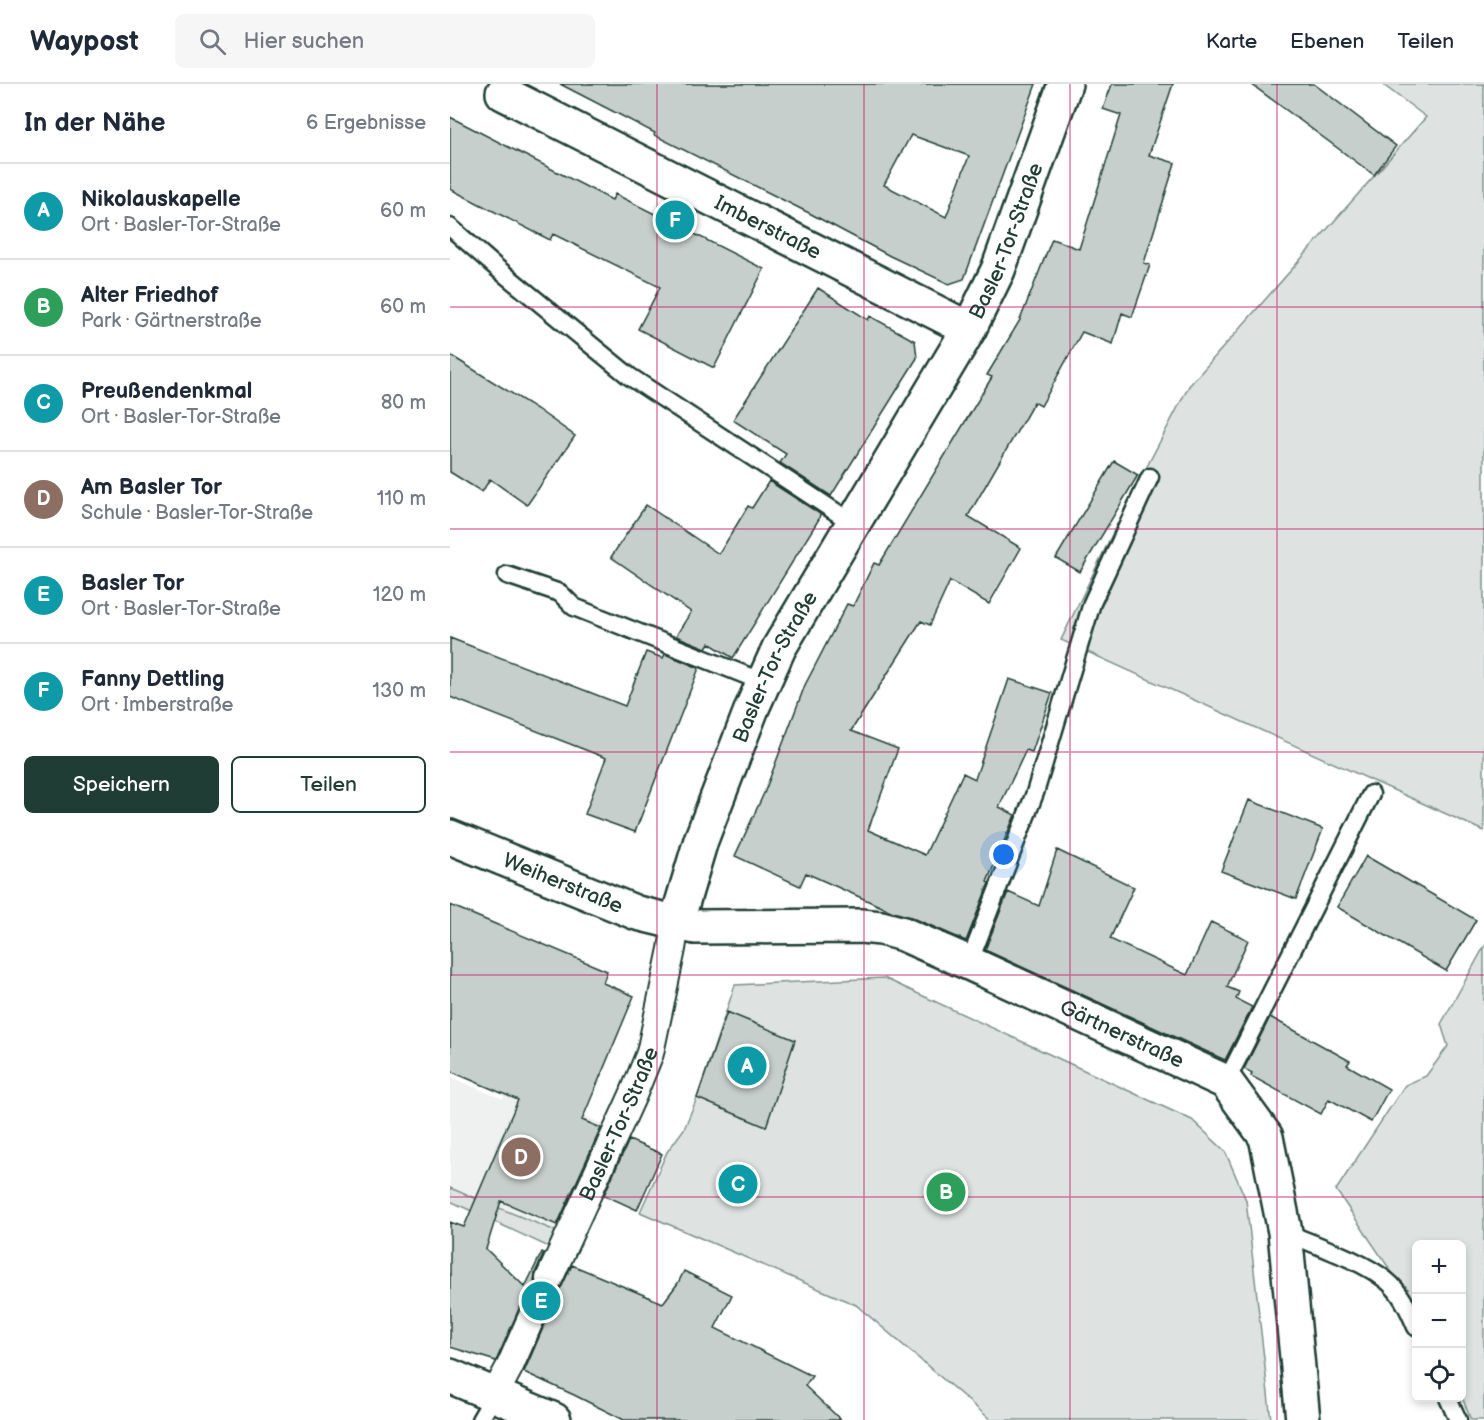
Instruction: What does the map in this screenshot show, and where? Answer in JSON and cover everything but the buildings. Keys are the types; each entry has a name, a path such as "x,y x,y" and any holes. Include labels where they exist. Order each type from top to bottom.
{"street":[{"name":"Basler-Tor-Straße","path":"549,1279 650,1053 676,924 701,840 763,682 779,648 969,329 998,270 1065,84"},
{"name":"Imberstraße","path":"503,93 969,329"},
{"name":"Weiherstraße","path":"450,837 637,913 676,924"},
{"name":"Gärtnerstraße","path":"676,924 695,927 861,926 903,934 1226,1082 1266,1137 1285,1232 1304,1420"},
{"path":"488,1407 510,1366 532,1316"},
{"path":"450,1376 488,1407 554,1420"}],"lane":[{"path":"450,227 629,376 854,524"},
{"path":"969,963 1035,793 1092,603 1150,477"},
{"path":"507,575 560,593 574,607 763,682"},
{"path":"1226,1082 1371,794"},
{"path":"1285,1232 1356,1262 1387,1281 1405,1302 1412,1318"},
{"path":"1450,1402 1458,1420"}],"shaded area":[{"path":"1382,84 1484,84 1484,831 1061,640 1119,520 1189,386 1426,117"},
{"path":"1484,947 1484,1420 1471,1420 1464,1402 1466,1402 1466,1240 1412,1240 1412,1302 1336,1190 1405,1085 1426,1076 1448,1046 1441,1024"},
{"path":"884,978 1192,1120 1225,1151 1246,1200 1271,1420 991,1420 856,1305 640,1212 667,1152 684,1129 697,1098 735,985"},
{"path":"450,1077 503,1099 511,1083 605,1125 558,1232 450,1188"},
{"path":"450,1188 558,1232 551,1248 450,1201"}],"tunnel":[{"path":"532,1316 549,1279"}],"place":[{"name":"Fanny Dettling","path":"675,220"},
{"name":"Nikolauskapelle","path":"747,1066"},
{"name":"Am Basler Tor","path":"521,1157"},
{"name":"Preußendenkmal","path":"738,1184"},
{"name":"Alter Friedhof","path":"946,1192"},
{"name":"Basler Tor","path":"541,1301"}]}
